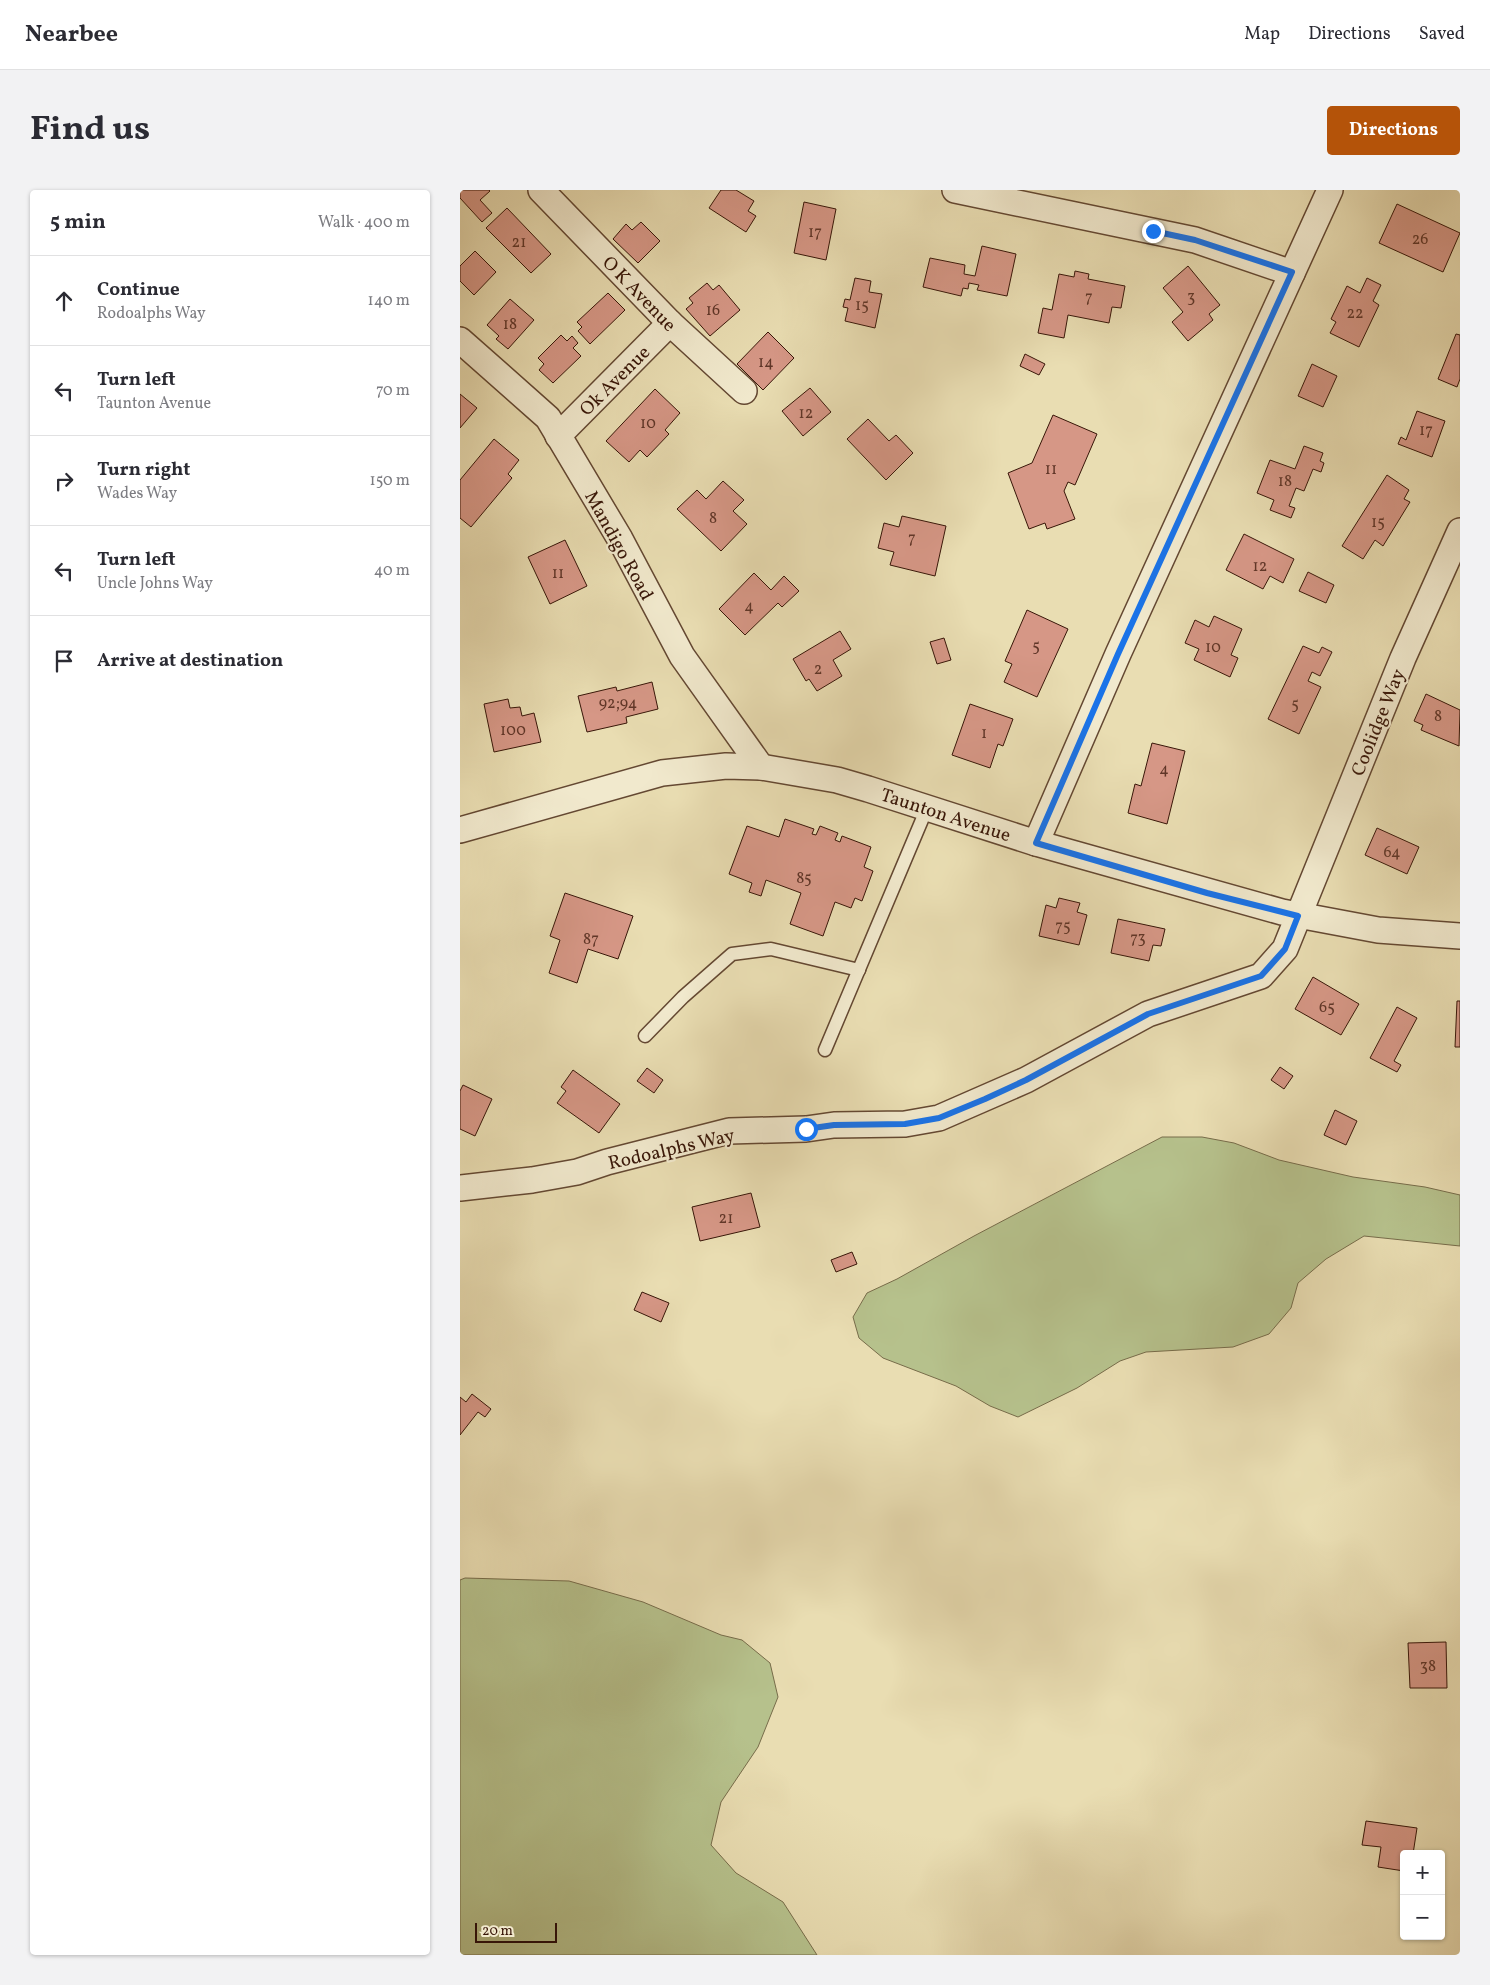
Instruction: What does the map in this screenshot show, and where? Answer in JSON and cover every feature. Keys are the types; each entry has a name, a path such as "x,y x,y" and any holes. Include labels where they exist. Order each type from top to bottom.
{"street":[{"name":"O K Avenue","path":"541,190 670,324 744,391"},
{"path":"955,190 1195,240 1292,272"},
{"path":"1036,843 1118,654 1330,190"},
{"name":"Ok Avenue","path":"558,436 670,324"},
{"name":"Mandigo Road","path":"460,340 542,411 620,539 682,656 761,767"},
{"name":"Coolidge Way","path":"1298,916 1403,658 1460,531"},
{"name":"Taunton Avenue","path":"460,830 662,773 726,766 761,767 837,780 1036,843 1207,893 1298,916 1378,930 1460,936"},
{"name":"Rodoalphs Way","path":"460,1188 532,1180 577,1172 606,1162 729,1132 806,1129 834,1125 905,1124 939,1118 1026,1080 1148,1014 1261,976 1285,949 1298,916"}],"lane":[{"path":"825,1050 927,808"},
{"path":"645,1036 683,997 732,954 771,949 859,970"}],"green space":[{"path":"1162,1137 1202,1137 1234,1143 1279,1160 1353,1177 1425,1187 1460,1195 1460,1246 1364,1236 1326,1259 1298,1283 1291,1308 1269,1334 1233,1347 1146,1352 1120,1361 1077,1388 1018,1417 990,1406 956,1386 883,1358 859,1338 853,1317 867,1293 897,1279 974,1236"},
{"path":"465,1578 569,1581 643,1602 721,1635 742,1640 770,1663 778,1697 758,1747 721,1802 711,1845 736,1873 783,1902 817,1955 460,1955 460,1580"}],"building":[{"path":"460,190 489,190 480,200 492,213 482,222 460,198"},
{"path":"721,190 736,190 754,201 748,211 756,216 746,232 709,208"},
{"path":"804,202 836,209 826,260 794,253"},
{"path":"1397,204 1460,233 1443,272 1379,243"},
{"path":"507,208 551,254 531,273 486,228"},
{"path":"641,222 660,241 638,263 613,239 626,224 632,230"},
{"path":"982,246 1016,254 1007,296 977,290 979,285 969,283 968,289 963,288 961,296 923,287 930,258 965,265 964,274 975,276"},
{"path":"475,251 496,272 474,295 460,281 460,266"},
{"path":"1188,266 1220,305 1209,314 1213,320 1188,341 1172,322 1183,312 1163,288"},
{"path":"1075,271 1089,274 1088,279 1125,286 1121,308 1112,307 1109,323 1068,315 1064,338 1038,333 1043,308 1052,310 1059,274 1074,277"},
{"path":"855,278 871,281 869,292 882,294 875,328 845,321 848,308 843,307 845,299 850,300"},
{"path":"1367,278 1381,285 1373,301 1379,305 1359,347 1330,333 1336,322 1331,319 1347,286 1360,293"},
{"path":"707,283 713,290 719,285 740,310 710,336 686,309 693,303 689,298"},
{"path":"608,293 625,310 590,344 578,331 582,327 577,322"},
{"path":"510,299 534,320 508,349 496,339 499,336 487,325"},
{"path":"768,332 794,358 763,390 737,364"},
{"path":"1456,334 1460,335 1460,379 1457,387 1438,379"},
{"path":"561,335 567,341 572,336 578,343 573,348 581,356 553,383 539,370 544,364 538,358"},
{"path":"1025,354 1045,364 1039,375 1020,366"},
{"path":"1312,364 1337,376 1323,407 1298,396"},
{"path":"810,388 831,412 803,436 782,411"},
{"path":"655,389 680,413 665,430 669,434 647,457 640,450 629,462 606,441"},
{"path":"460,394 477,408 460,428"},
{"path":"1417,411 1445,421 1432,457 1398,444 1401,437 1406,440"},
{"path":"1053,415 1097,434 1075,485 1068,482 1064,491 1075,519 1047,529 1045,523 1029,529 1008,473 1032,463"},
{"path":"868,419 889,441 896,435 913,453 886,480 847,439"},
{"path":"494,439 519,460 508,474 512,478 471,527 460,518 460,480"},
{"path":"1304,446 1323,453 1320,461 1324,463 1321,472 1313,469 1304,491 1296,488 1289,506 1295,508 1291,518 1270,510 1274,500 1257,493 1270,460 1295,469"},
{"path":"1387,475 1409,490 1404,499 1410,502 1383,546 1375,540 1363,559 1342,546"},
{"path":"723,481 744,500 733,511 747,524 721,551 677,509 697,490 706,499"},
{"path":"902,516 946,526 935,576 890,565 894,552 878,548 884,523 899,527"},
{"path":"1244,534 1294,559 1283,583 1270,576 1263,589 1226,570"},
{"path":"565,540 587,586 550,604 528,557"},
{"path":"1308,572 1334,585 1326,603 1299,591"},
{"path":"754,573 771,590 784,576 799,591 782,607 778,603 745,635 719,609"},
{"path":"1027,610 1068,629 1037,697 1004,682 1012,664 1005,661"},
{"path":"1214,616 1242,629 1231,655 1238,658 1230,677 1194,660 1199,649 1185,643 1195,620 1209,627"},
{"path":"840,631 851,649 833,660 842,676 817,691 809,679 806,681 793,659"},
{"path":"944,638 951,660 937,664 930,642"},
{"path":"1303,646 1319,653 1322,647 1332,652 1320,676 1312,672 1308,681 1321,687 1299,734 1268,719"},
{"path":"652,682 658,709 626,717 627,723 587,732 578,696 616,687 617,691"},
{"path":"1426,694 1460,710 1459,746 1421,730 1423,725 1414,721"},
{"path":"508,699 510,708 520,707 522,716 534,713 541,742 494,752 484,704"},
{"path":"970,704 1013,719 1003,746 998,744 990,768 952,755"},
{"path":"1152,743 1185,751 1167,824 1128,813 1135,784 1141,786"},
{"path":"785,819 814,829 812,834 816,835 820,826 838,833 835,840 840,842 842,836 871,847 864,867 873,871 862,901 855,898 851,908 835,902 823,936 790,924 801,893 766,880 761,896 749,892 752,883 729,874 747,826 779,837"},
{"path":"1377,828 1419,847 1407,874 1365,855"},
{"path":"565,893 633,916 618,959 588,949 577,983 549,973 560,940 550,936"},
{"path":"1059,898 1080,903 1077,912 1087,915 1079,945 1039,936 1046,905 1056,908"},
{"path":"1118,919 1165,929 1161,946 1153,945 1149,961 1111,953"},
{"path":"1313,977 1359,1004 1341,1035 1295,1009"},
{"path":"1457,1001 1460,1001 1460,1047 1455,1047"},
{"path":"1397,1007 1417,1018 1394,1061 1401,1065 1397,1072 1370,1058"},
{"path":"1280,1067 1293,1076 1284,1089 1271,1080"},
{"path":"647,1068 663,1080 654,1093 637,1081"},
{"path":"573,1070 620,1104 599,1133 557,1103 566,1091 561,1087"},
{"path":"463,1085 492,1099 475,1136 460,1129 460,1091"},
{"path":"1335,1110 1357,1121 1346,1145 1324,1135"},
{"path":"751,1193 760,1227 700,1241 692,1207"},
{"path":"852,1252 857,1264 836,1272 831,1260"},
{"path":"642,1292 669,1303 661,1322 634,1310"},
{"path":"472,1394 491,1409 485,1417 478,1412 460,1435 460,1397 466,1402"},
{"path":"1446,1642 1447,1688 1410,1688 1408,1643"},
{"path":"1366,1821 1417,1828 1414,1850 1400,1850 1400,1870 1378,1867 1381,1847 1362,1845"}],"route":[{"path":"806,1129 834,1125 877,1126 905,1124 939,1118 954,1113 1026,1080 1100,1038 1148,1014 1261,976 1285,949 1298,916 1207,893 1036,843 1118,654 1266,333 1292,272 1195,240 1153,231"}]}
